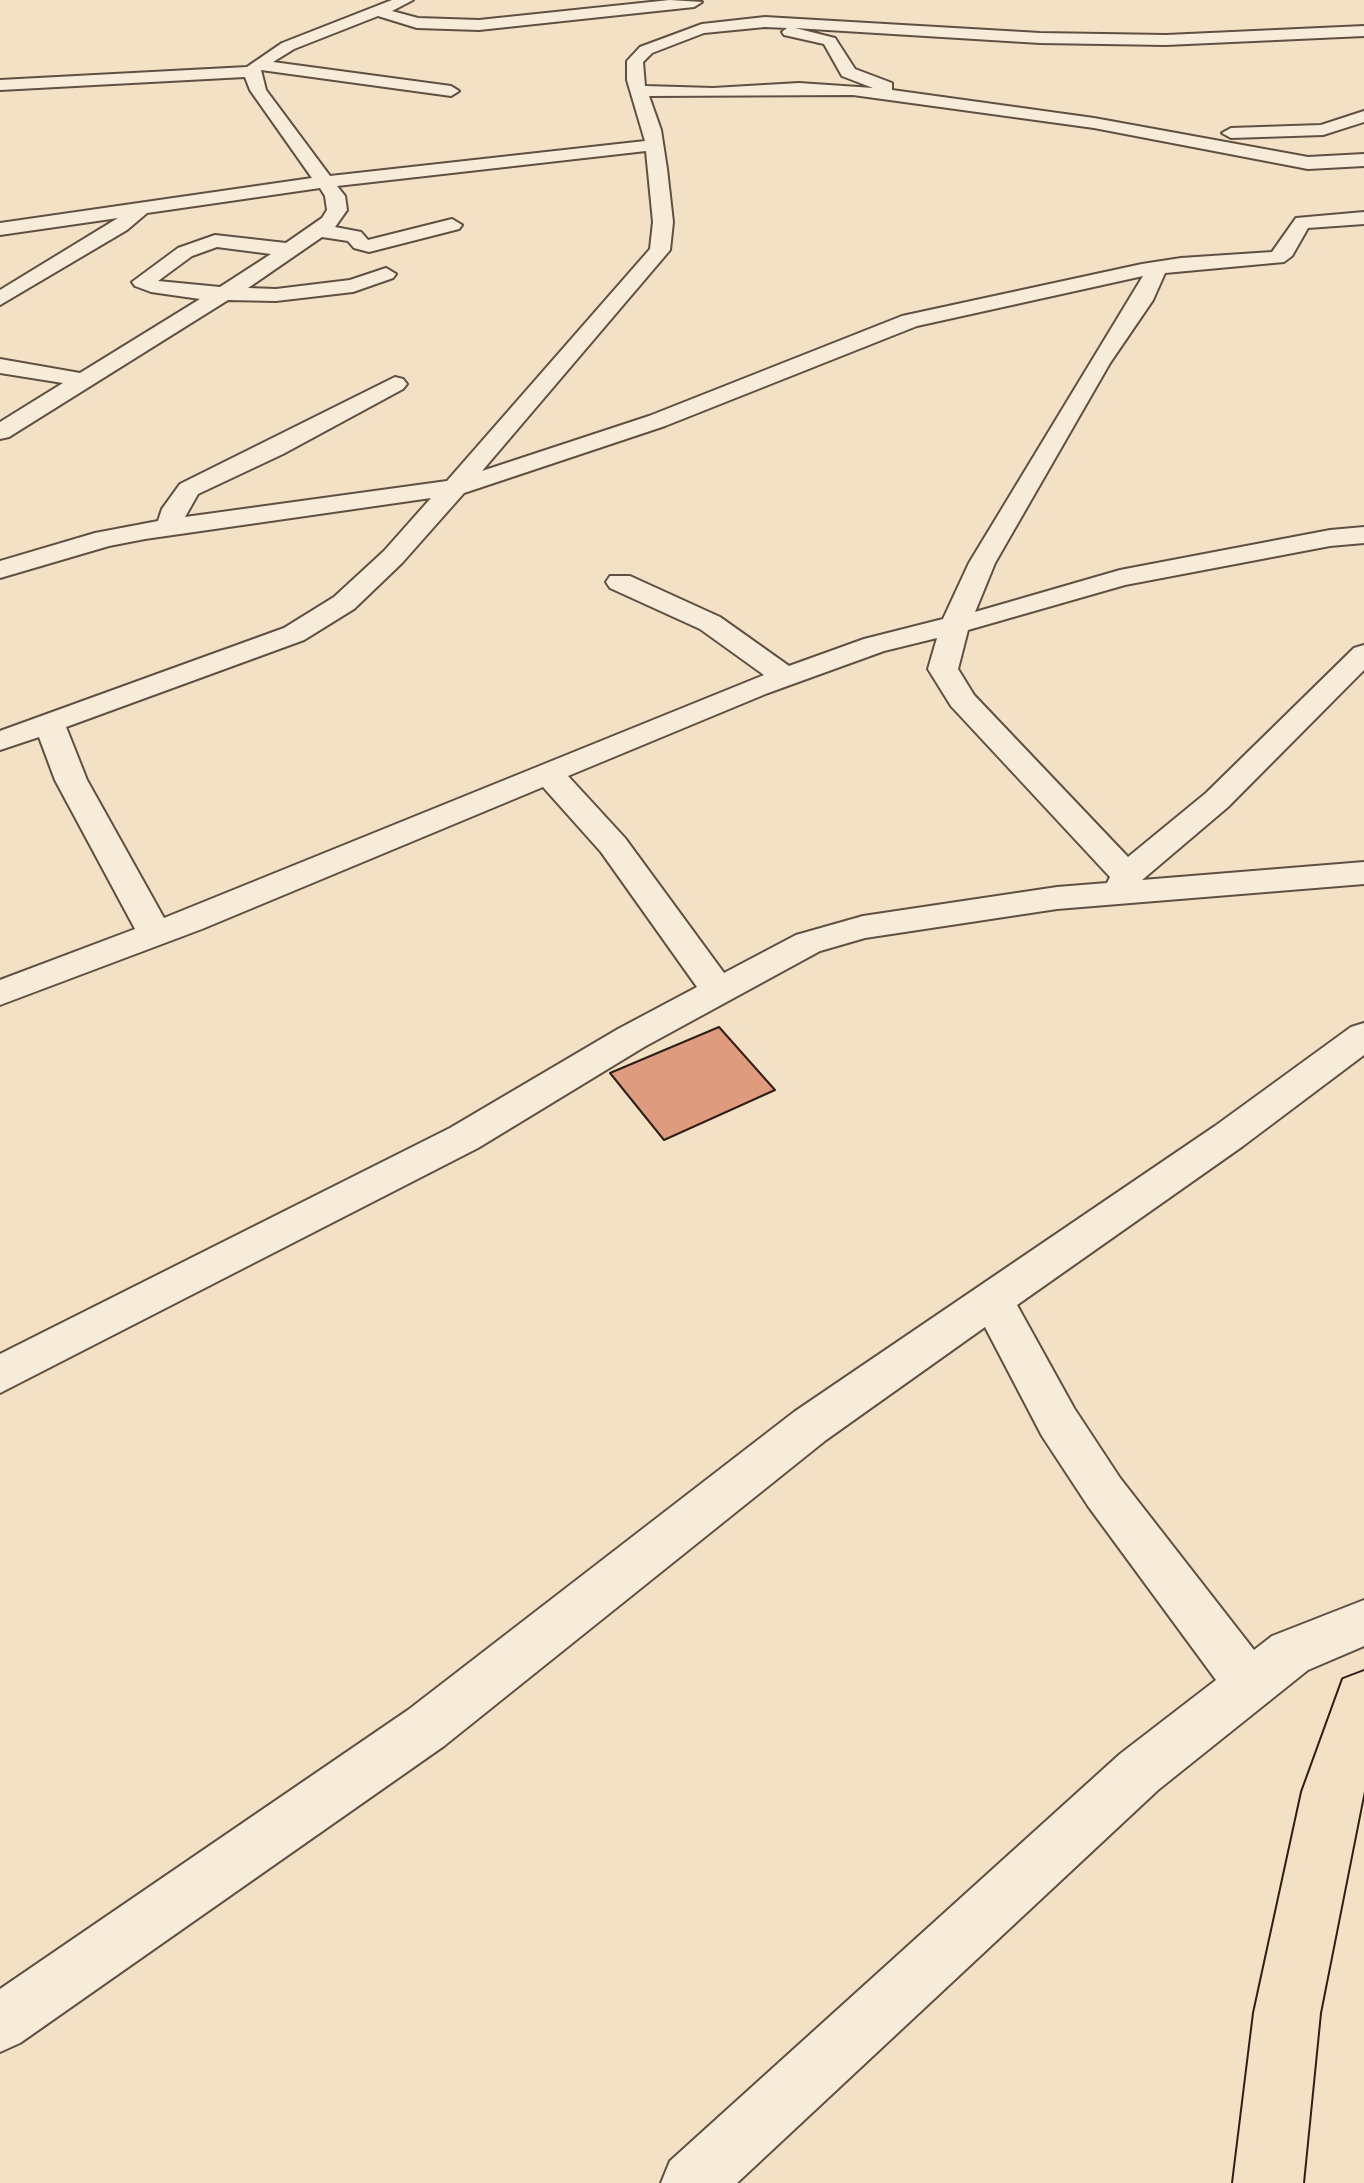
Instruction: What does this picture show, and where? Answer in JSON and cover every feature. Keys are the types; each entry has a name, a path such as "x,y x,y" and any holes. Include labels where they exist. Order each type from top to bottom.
{"main road":[{"path":"1268,2183 1287,2013 1333,1792 1364,1699"}],"street":[{"path":"254,69 288,46 406,0"},
{"path":"376,11 417,23 479,25 694,2"},
{"path":"0,741 294,634 344,603 393,557 578,348 660,250 663,222 652,130 635,80 635,61 646,50 687,33 736,23 804,22 1040,38 1166,40 1364,31"},
{"path":"736,23 829,41 848,72 903,96"},
{"path":"0,432 321,231 337,210 335,196 258,90 254,69"},
{"path":"0,85 254,69 451,91"},
{"path":"640,91 739,93 822,88 903,96 1157,134 1364,171"},
{"path":"1157,134 1299,133 1323,130 1364,116"},
{"path":"4,231 323,182 653,145"},
{"path":"1308,163 1364,160"},
{"path":"0,299 120,226 139,211"},
{"path":"0,570 104,539 456,487 657,421 910,321 1055,287 1156,268 1277,258 1285,252 1291,236 1303,222 1364,218"},
{"path":"321,231 354,236 361,244 369,246 452,225"},
{"path":"290,250 237,242 210,242 185,252 142,282 158,288 221,295 327,291 386,274"},
{"path":"1123,884 950,684 943,669 955,625 982,563 1099,363 1142,300 1156,268"},
{"path":"0,366 83,380"},
{"path":"169,528 175,509 189,489 274,449 395,384"},
{"path":"0,993 155,934 786,677 874,645 1120,578 1330,538 1364,535"},
{"path":"620,582 710,623 786,677"},
{"path":"1123,884 1217,800 1364,654"},
{"path":"49,723 71,780 155,934"},
{"path":"549,774 613,845 718,990"},
{"path":"0,1375 464,1138 631,1038 808,943 863,927 1123,884 1364,873"},
{"path":"0,2023 426,1728 810,1426 1229,1136 1364,1036"},
{"path":"992,1300 1058,1422 1104,1492 1250,1685"},
{"path":"692,2183 1139,1772 1290,1653 1364,1623"}],"building":[{"path":"719,1027 775,1090 664,1140 610,1073"}]}
